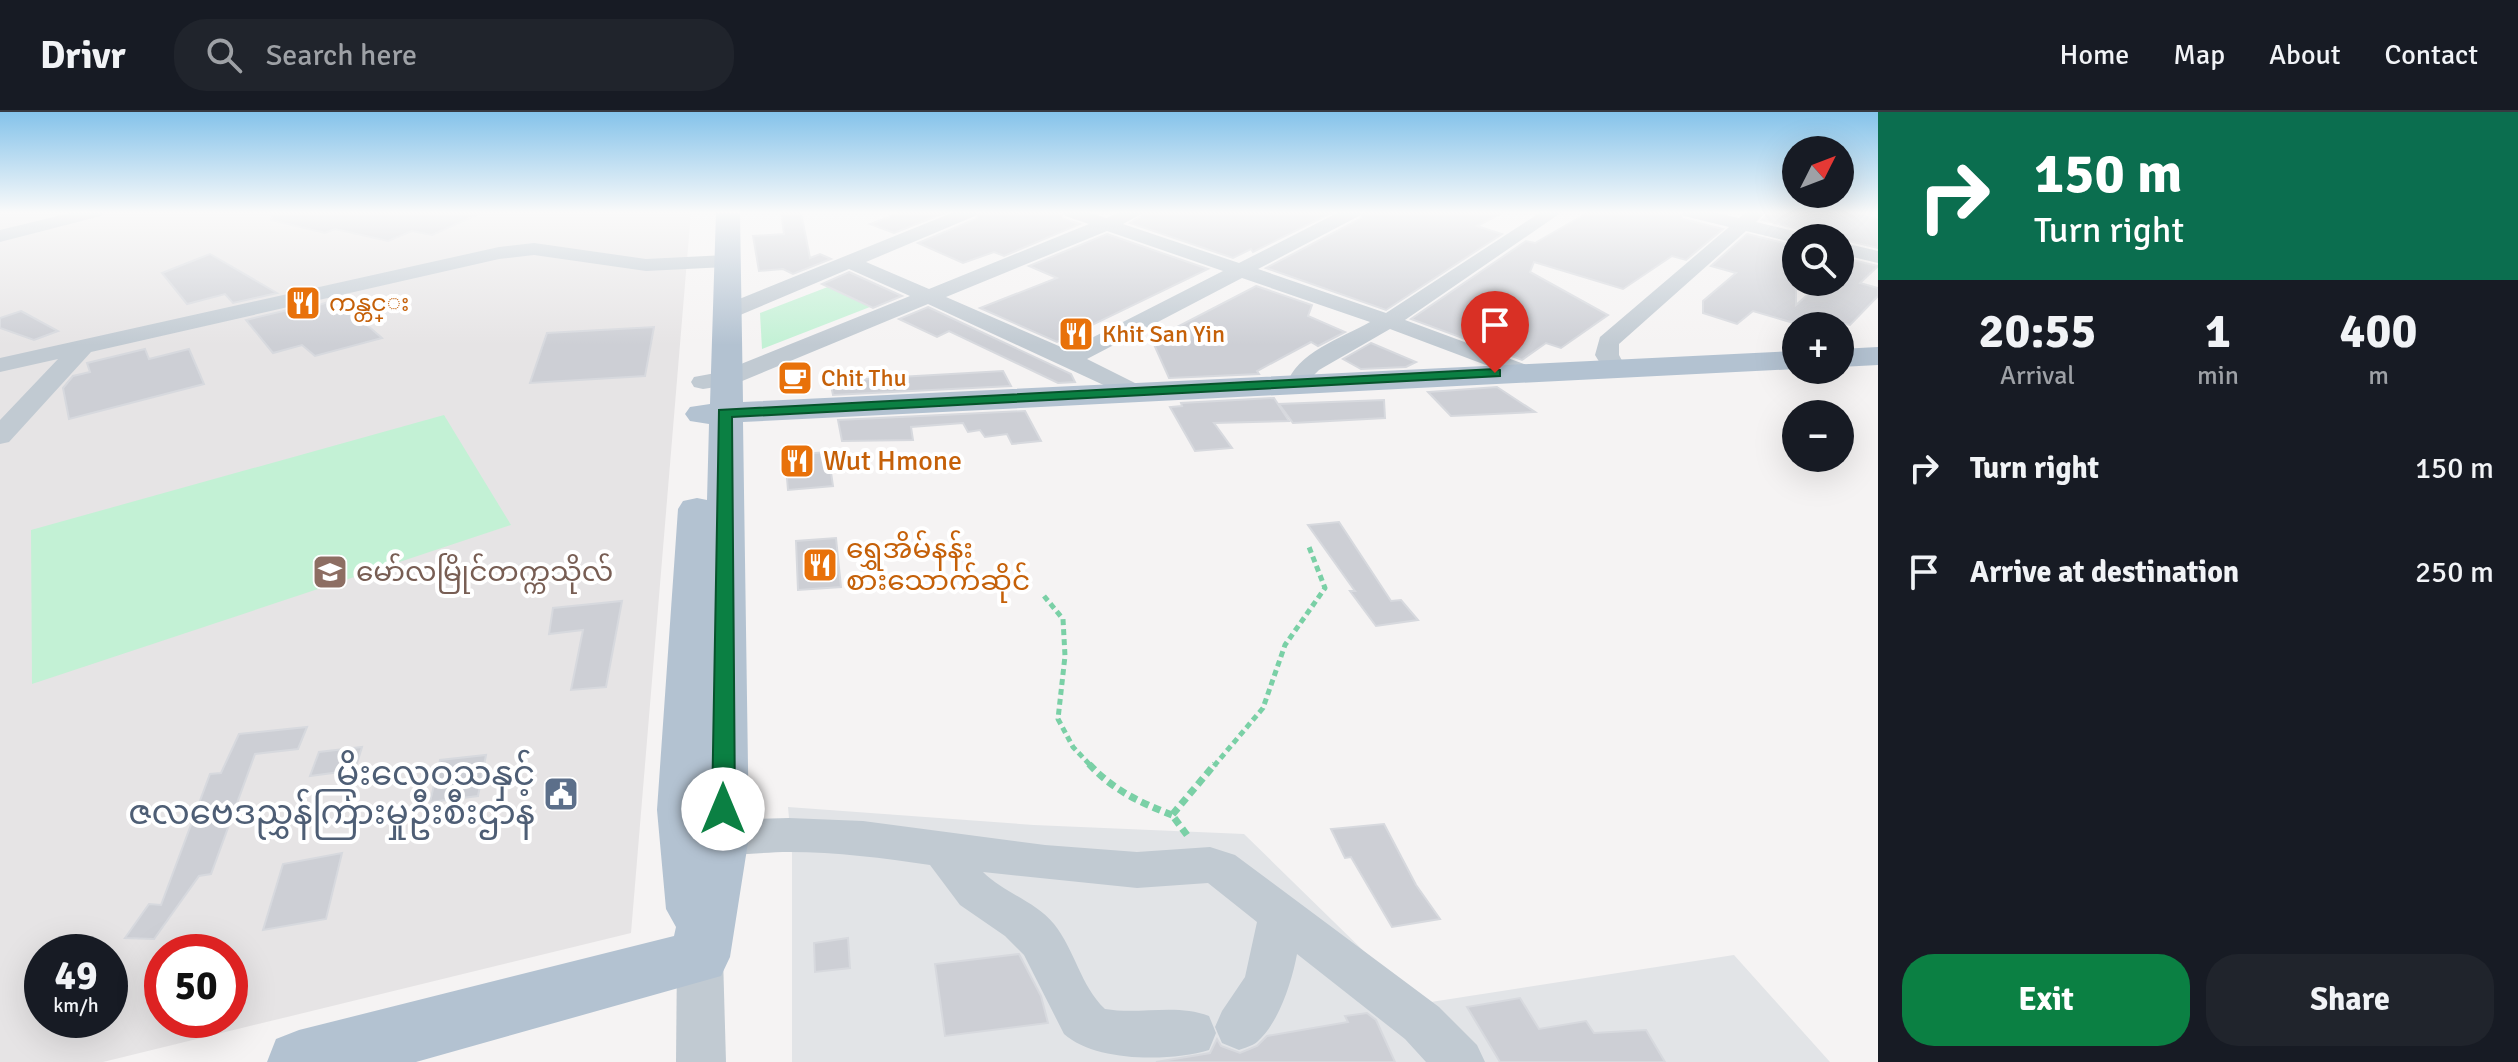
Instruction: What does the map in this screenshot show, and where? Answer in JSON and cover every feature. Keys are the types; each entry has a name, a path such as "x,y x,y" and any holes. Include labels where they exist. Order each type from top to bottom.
{"main road":[{"path":"714,397 725,313 715,256"},
{"path":"299,1062 700,957 717,256"},
{"path":"714,397 1136,393 1782,361"}],"street":[{"path":"0,365 484,256"},
{"path":"585,256 646,265 716,261"},
{"path":"725,313 863,256"},
{"path":"714,397 927,297 1028,256"},
{"path":"1195,256 1388,321 1523,372"},
{"path":"1069,359 1266,256"},
{"path":"1299,385 1302,373 1311,365 1388,321 1486,256"},
{"path":"1614,368 1607,355 1608,342 1706,256"},
{"path":"850,262 1069,359 1136,393"},
{"path":"0,436 83,346"},
{"path":"0,357 25,359"},
{"path":"705,838 863,838 1045,863 1137,870 1210,865 1220,868 1422,1023 1460,1062"},
{"path":"943,849 963,881 1039,940 1076,1010 1089,1026 1105,1033 1192,1033"},
{"path":"1239,1027 1256,1007 1275,963 1280,914"},
{"path":"700,957 701,1062"}],"path":[{"path":"1172,815 1263,708 1285,645 1325,588 1309,547"},
{"path":"1044,596 1063,619 1065,656 1058,719 1073,747 1105,781 1133,800 1172,815 1210,865"}],"shaded area":[{"name":"မော်လမြိုင်တက္ကသိုလ်","path":"0,256 687,256 631,933 248,1027 248,934 144,934 144,1038 201,1038 103,1062 0,1062"},
{"path":"788,807 1034,825 1244,834 1418,1004 1734,955 1830,1062 792,1062 792,851"}],"green space":[{"path":"851,278 893,298 762,349 760,313"},
{"path":"444,415 511,525 32,684 31,530"}],"building":[{"path":"204,256 214,256 277,293 233,303 225,294 187,304 162,273"},
{"path":"756,256 825,256 831,259 793,274 783,269 759,271"},
{"path":"948,256 982,256 963,263"},
{"path":"1053,256 1171,256 1208,269 1057,342 980,308 1057,278 1029,266"},
{"path":"1288,256 1468,256 1386,310 1266,268"},
{"path":"1503,256 1672,256 1623,289 1534,262 1530,272 1608,315 1561,348 1546,343 1522,360 1411,319"},
{"path":"1722,256 1782,256 1782,296 1796,296 1796,305 1806,296 1854,296 1854,260 1878,266 1860,283 1878,288 1878,296 1854,321 1854,312 1782,312 1782,320 1753,311 1737,324 1703,313 1703,301 1736,273 1711,266"},
{"path":"849,272 902,296 873,308 822,284"},
{"path":"1256,286 1312,305 1308,316 1345,332 1318,346 1311,342 1257,371 1259,374 1169,378 1152,340"},
{"path":"346,299 363,318 360,319 382,338 315,356 302,345 273,353 246,320 300,307 304,310"},
{"path":"928,307 1071,374 1075,382 1058,383 949,331 937,337 899,319"},
{"path":"21,311 58,331 34,340 0,328 0,318"},
{"path":"654,327 645,376 530,383 547,333"},
{"path":"1371,343 1416,362 1406,367 1361,369 1343,359"},
{"path":"145,349 149,359 189,349 204,384 69,419 63,388 73,376 90,372 87,363"},
{"path":"1003,371 1011,386 833,395 830,381"},
{"path":"1497,387 1535,412 1451,416 1428,392"},
{"path":"1274,398 1289,421 1214,423 1232,448 1195,451 1170,407 1182,406 1181,403"},
{"path":"1384,400 1385,418 1293,423 1279,404"},
{"path":"1025,411 1041,441 1012,444 1007,434 985,437 980,430 968,432 963,423 911,427 913,440 842,441 838,420"},
{"path":"828,452 833,486 788,490 785,455"},
{"path":"1339,522 1391,601 1401,600 1418,620 1376,626 1308,525"},
{"path":"836,538 841,587 798,590 796,541"},
{"path":"622,601 606,687 571,690 583,630 549,634 553,608"},
{"path":"307,727 298,749 255,754 211,874 199,876 158,934 144,934 144,939 128,938 149,904 161,905 210,774 221,773 239,734"},
{"path":"362,747 355,770 310,776 319,752"},
{"path":"486,755 478,796 430,802 440,760"},
{"path":"1384,824 1416,885 1440,919 1392,927 1351,857 1345,858 1331,829"},
{"path":"342,853 326,919 263,930 283,864"},
{"path":"848,938 850,968 815,972 814,943"},
{"path":"1019,954 1041,996 1048,1023 945,1036 935,964"},
{"path":"1520,998 1539,1029 1586,1021 1594,1033 1646,1030 1665,1062 1500,1062 1467,1007"},
{"path":"1367,1013 1376,1020 1395,1062 1156,1062 1210,1053 1217,1039 1221,1046 1240,1053 1257,1046 1267,1036 1348,1022 1345,1016"}],"place":[{"name":"ကန္တင္း","path":"303,303"},
{"name":"Khit San Yin","path":"1076,334"},
{"name":"Chit Thu","path":"795,378"},
{"name":"Wut Hmone","path":"797,461"},
{"name":"ရွှေအိမ်နန်း စားသောက်ဆိုင်","path":"820,565"},
{"name":"မော်လမြိုင်တက္ကသိုလ်","path":"330,572"},
{"name":"မိုးလေဝသနှင့် ဇလဗေဒညွှန်ကြားမှုဦးစီးဌာန","path":"561,794"}],"route":[{"path":"723,809 725,413 1495,373"}]}
